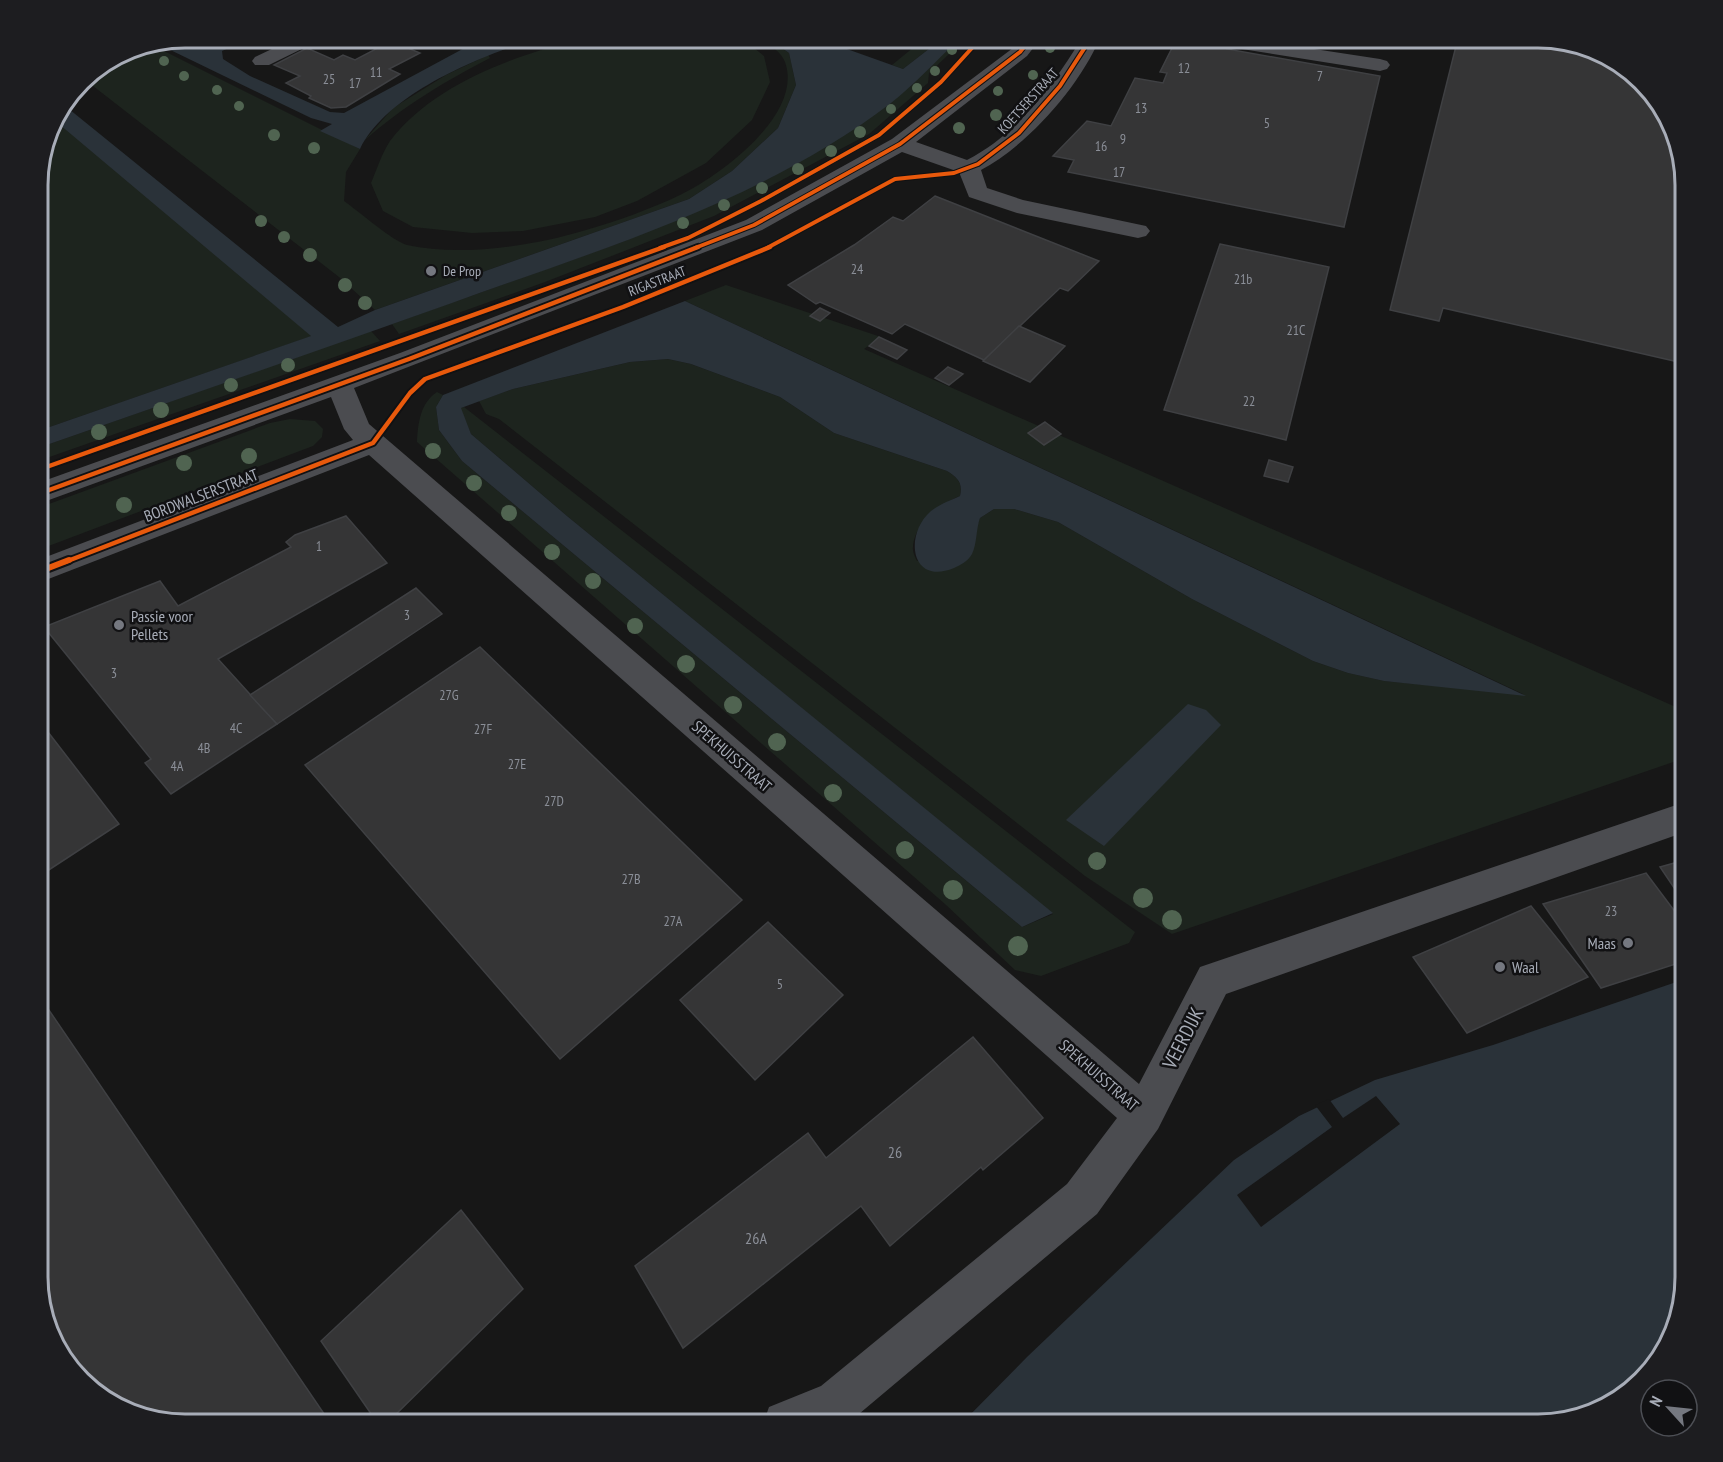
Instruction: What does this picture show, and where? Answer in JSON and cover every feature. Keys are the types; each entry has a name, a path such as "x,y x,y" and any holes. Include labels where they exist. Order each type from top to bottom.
{"street":[{"path":"262,61 289,48"},
{"name":"RIGASTRAAT","path":"937,115 992,48"},
{"name":"RIGASTRAAT","path":"48,490 700,249 754,225 868,165 900,144 1023,48"},
{"name":"KOETSERSTRAAT","path":"969,168 1001,149 1018,133 1060,86 1085,48"},
{"path":"1275,48 1380,64"},
{"path":"900,144 969,168 977,192 1017,206 1138,231"},
{"name":"SPEKHUISSTRAAT","path":"339,384 357,429 1144,1115"},
{"name":"BORDWALSERSTRAAT","path":"48,568 373,442"},
{"name":"VEERDIJK","path":"812,1414 837,1403 1082,1199 1144,1115 1213,980 1675,821"}],"shaded area":[{"path":"229,48 222,51 223,59 250,76 330,112 344,113 464,48 509,48 464,66 413,94 373,129 360,149 320,131 332,124 311,118 168,49"},
{"path":"549,48 754,48 764,56 770,82 752,120 706,163 637,201 595,217 523,231 472,233 413,227 383,211 371,183 387,146 408,121 429,103 478,74"},
{"path":"774,48 782,48 789,53 796,85 778,128 732,171 689,199 375,310 339,277 91,85 116,66 132,58 162,50 360,149 346,172 344,201 401,243 428,248 473,250 544,241 598,226 669,200 716,174 755,141 771,122 782,102 788,82 785,62"},
{"path":"782,48 844,48 903,69 930,48 950,48 900,96 841,138 789,168 679,220 565,263 48,445 48,428 311,336 61,126 70,110 338,327 375,310 689,199 732,171 778,128 796,85 789,53"},
{"path":"913,48 930,48 903,69 892,65"},
{"path":"948,48 955,48 929,73 928,83 869,134 714,216 545,282 399,334 392,324 622,242 772,177"},
{"path":"488,55 490,58 424,95 364,141 393,108 446,75"},
{"path":"62,124 312,336 48,428 48,176 53,149"},
{"path":"726,285 881,337 864,349 1675,707 1675,761 1172,934 1085,876 499,419 486,414 479,401 513,389 630,362 668,359 691,364 780,397 834,433 947,471 954,476 960,484 960,496 937,509 918,530 913,549 917,561 977,526 980,518 994,509 1014,509 1058,522 1192,599 1313,661 1348,673 1384,681 1523,694 685,301"},
{"path":"685,301 1526,696 1384,681 1348,673 1313,661 1192,599 1058,522 1014,509 994,509 980,518 974,550 964,562 954,568 939,572 928,570 920,564 916,555 917,532 922,521 931,511 960,496 960,484 954,476 947,471 834,433 780,397 691,364 668,359 630,362 513,389 461,408 471,434 567,516 1053,913 1022,927 462,461 439,430 436,407 443,395"},
{"path":"371,331 380,341 48,457 48,444"},
{"path":"437,392 443,395 436,407 439,430 462,461 1022,927 1053,914 567,516 471,434 460,408 464,407 1135,932 1129,943 1041,976 1015,970 945,904 417,442 423,408"},
{"path":"290,419 315,421 323,429 322,437 313,446 48,546 48,504 270,423"},
{"path":"1188,704 1206,710 1221,725 1104,846 1066,820"},
{"path":"1675,982 1675,1286 1670,1313 1661,1338 1641,1367 1622,1386 1591,1404 1547,1414 971,1414 1027,1357 1234,1160 1299,1116 1375,1080 1493,1045"}],"pier":[{"path":"1376,1096 1400,1124 1261,1227 1237,1195 1332,1127 1315,1105 1329,1099 1343,1118"}],"building":[{"path":"307,48 334,60 343,55 355,60 378,48 408,48 420,53 389,69 400,74 346,107 331,108 309,98 311,96 286,83 300,76 274,65"},
{"path":"1172,48 1227,48 1380,76 1344,227 1068,172 1074,160 1053,156 1087,121 1111,126 1135,78 1163,83 1167,73 1160,72"},
{"path":"1456,48 1538,48 1574,53 1607,66 1622,76 1647,101 1665,132 1674,167 1675,362 1443,308 1439,321 1390,310"},
{"path":"935,196 1099,261 1068,291 1060,288 984,360 905,324 892,334 820,302 816,304 788,285 854,245 893,217 903,221"},
{"path":"1220,244 1329,267 1286,440 1164,410"},
{"path":"820,308 830,313 820,321 810,316"},
{"path":"1019,326 1065,346 1030,382 983,361"},
{"path":"879,337 907,350 897,359 869,346"},
{"path":"948,367 963,374 949,385 935,378"},
{"path":"1045,422 1061,434 1044,445 1028,433"},
{"path":"1269,460 1293,467 1288,482 1264,476"},
{"path":"346,516 387,563 218,659 277,724 171,794 145,763 151,759 48,632 48,625 160,581 178,606 291,547 286,542 295,535"},
{"path":"416,588 442,614 277,724 250,695"},
{"path":"480,647 742,900 560,1059 305,765"},
{"path":"48,732 119,824 48,870"},
{"path":"1675,863 1675,889 1660,867"},
{"name":"Maas","path":"1646,873 1675,912 1675,964 1601,988 1543,904"},
{"name":"Waal","path":"1531,906 1588,977 1467,1033 1413,957"},
{"path":"768,922 843,995 755,1080 680,1000"},
{"path":"48,1009 324,1414 176,1414 158,1411 132,1404 116,1396 101,1386 76,1361 58,1330 48,1286"},
{"path":"973,1037 1043,1118 983,1170 981,1167 890,1246 861,1206 683,1348 635,1266 808,1133 826,1158"},
{"path":"461,1210 523,1289 396,1414 371,1414 321,1341"}],"cycle path":[{"path":"48,466 688,238 761,201 879,135 941,82 972,48"},
{"path":"48,490 409,359 754,225 900,144 1023,48"},
{"path":"48,568 373,443 410,393 425,379 623,307 754,255 895,179 954,173 978,164 1019,133 1060,86 1085,48"}],"place":[{"name":"De Prop","path":"431,271"},
{"name":"Passie voor Pellets","path":"119,625"},
{"name":"Maas","path":"1628,943"},
{"name":"Waal","path":"1500,967"}]}
